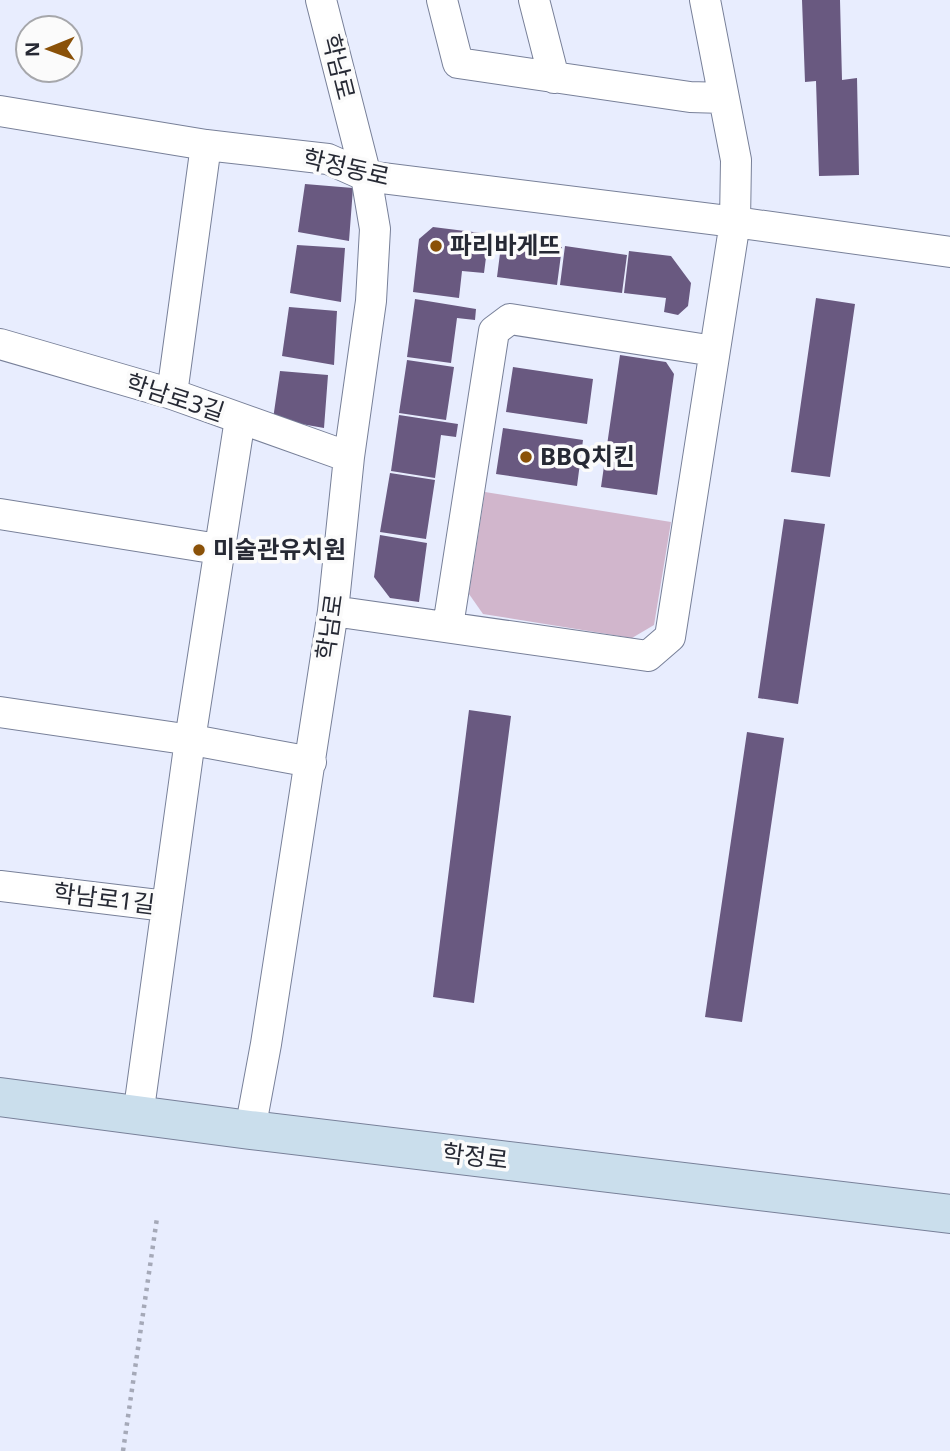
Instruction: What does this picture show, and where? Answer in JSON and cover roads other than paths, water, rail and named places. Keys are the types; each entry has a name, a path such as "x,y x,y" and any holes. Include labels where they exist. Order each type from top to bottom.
{"main road":[{"name":"학정로","path":"0,1097 250,1130 950,1214"}],"street":[{"name":"학남로","path":"250,1130 311,762 333,611 349,457 371,301 375,229 366,176 321,0"},
{"path":"442,0 458,63 690,97 724,97"},
{"path":"534,0 554,78"},
{"path":"333,611 648,656 670,638 734,222 736,160 705,0"},
{"name":"학정동로","path":"0,111 206,145 328,159 366,176 950,252"},
{"path":"172,394 206,145"},
{"path":"448,626 494,331 510,319 714,351"},
{"name":"학남로3길","path":"0,344 172,394 349,457"},
{"name":"학남로1길","path":"0,886 166,906 218,549 240,419"},
{"path":"0,514 218,549"},
{"path":"0,712 190,740 311,762"},
{"path":"138,1116 166,906"}],"place":[{"name":"파리바게뜨","path":"436,246"},
{"name":"BBQ치킨","path":"526,457"},
{"name":"미술관유치원","path":"199,550"}]}
